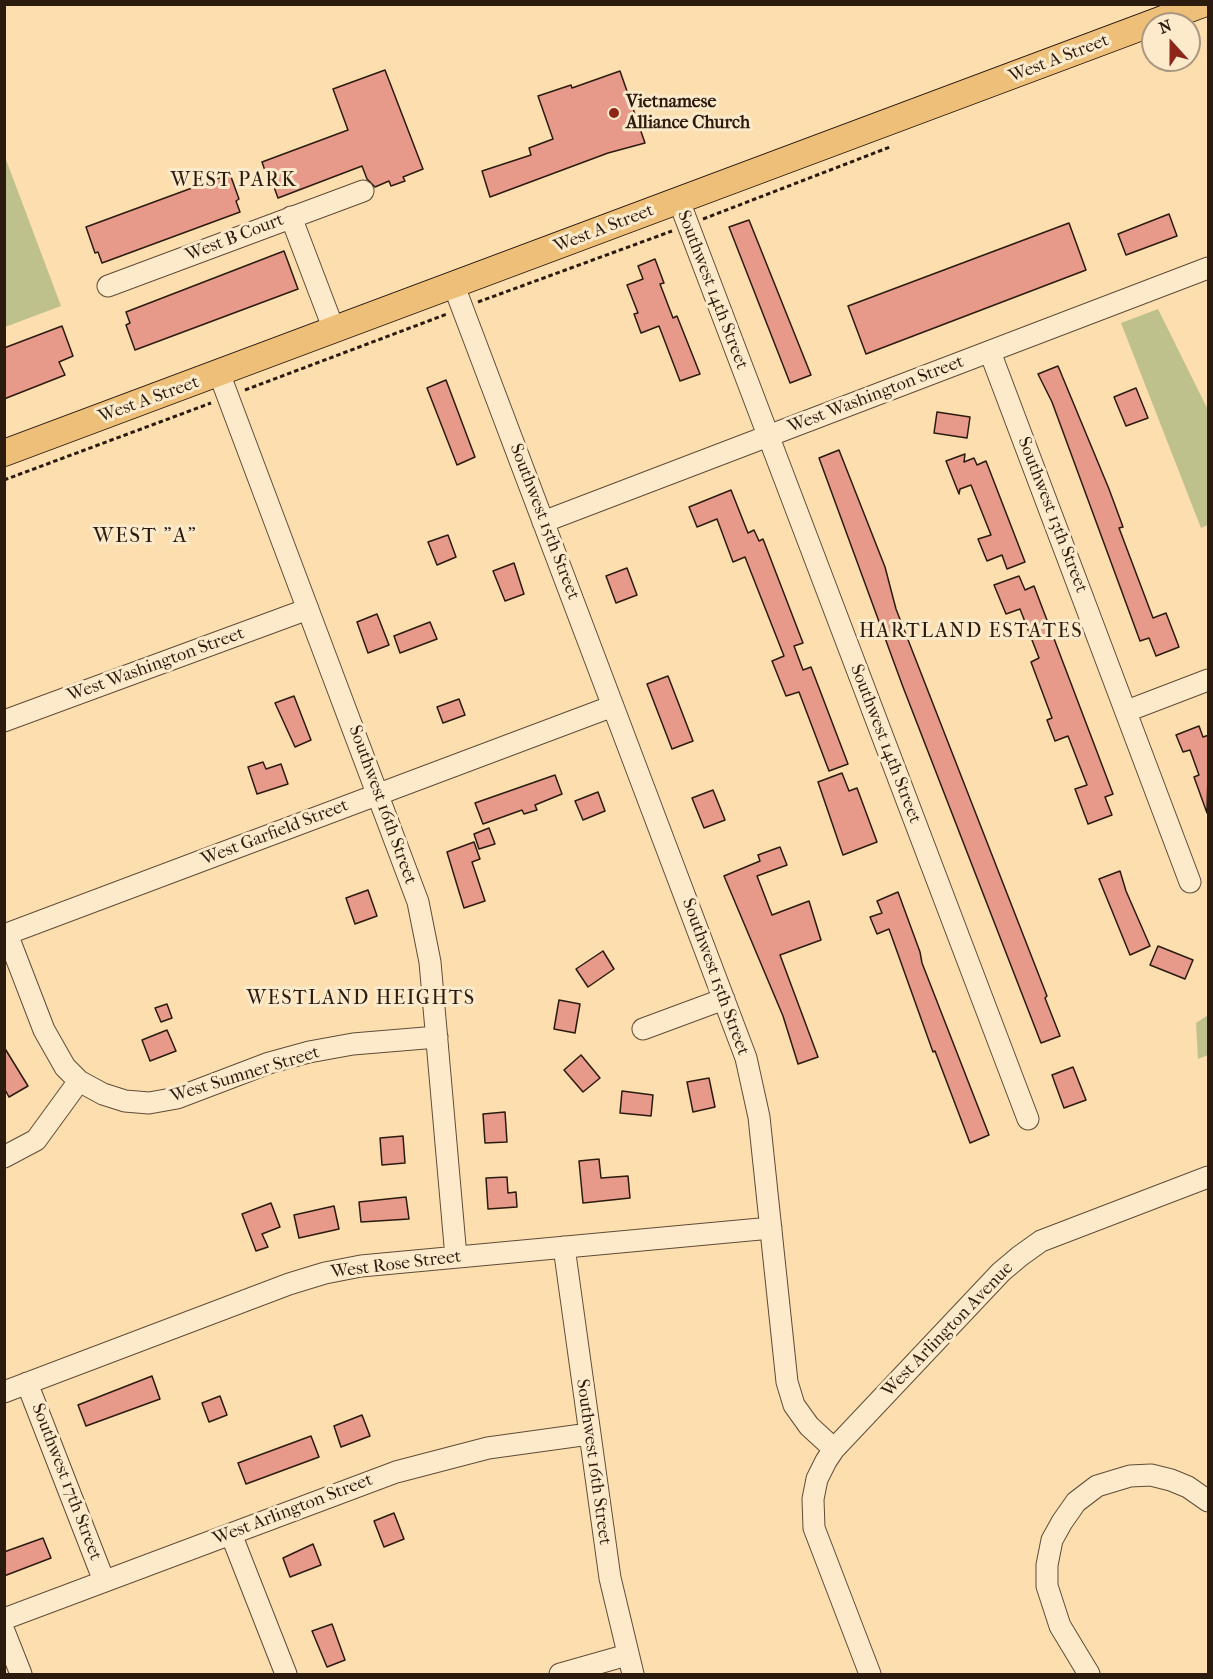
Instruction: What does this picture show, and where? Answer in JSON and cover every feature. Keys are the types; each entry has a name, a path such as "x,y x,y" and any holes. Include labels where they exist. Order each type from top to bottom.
{"main road":[{"name":"West A Street","path":"4,453 1194,8"}],"street":[{"name":"West B Court","path":"108,286 363,191"},
{"name":"Southwest 14th Street","path":"679,201 1028,1119"},
{"path":"291,217 334,330"},
{"name":"West Washington Street","path":"543,522 1209,268"},
{"name":"Southwest 15th Street","path":"454,286 746,1058 755,1097 771,1228 784,1366 794,1405 809,1426 834,1449"},
{"name":"Southwest 13th Street","path":"990,352 1191,882"},
{"name":"Southwest 16th Street","path":"219,373 418,902 426,932 456,1257"},
{"name":"West Washington Street","path":"4,721 308,609"},
{"path":"1127,711 1209,680"},
{"name":"West Garfield Street","path":"6,934 613,706"},
{"name":"West Sumner Street","path":"6,934 53,1050 79,1081 103,1094 125,1101 148,1103 177,1098 269,1063 309,1052 353,1044 437,1037"},
{"path":"643,1029 724,999"},
{"path":"4,1157 36,1140 79,1081"},
{"name":"West Arlington Avenue","path":"834,1449 1001,1272 1020,1256 1041,1241 1209,1177"},
{"name":"West Rose Street","path":"4,1392 307,1279 361,1266 771,1228"},
{"name":"Southwest 16th Street","path":"564,1247 610,1578 630,1665"},
{"name":"Southwest 17th Street","path":"27,1383 104,1581"},
{"name":"West Arlington Street","path":"4,1619 396,1472 444,1457 488,1448 590,1434"},
{"path":"834,1449 817,1479 813,1499 814,1528 870,1674"},
{"path":"1086,1673 1060,1626 1047,1586 1047,1565 1052,1540 1076,1502 1097,1486 1130,1476 1151,1476 1171,1480 1188,1487 1209,1502"},
{"path":"231,1534 285,1674"},
{"path":"4,1631 21,1674"},
{"path":"560,1674 630,1665"}],"path":[{"path":"703,219 890,147"},
{"path":"479,302 668,232"}],"green space":[{"path":"5,157 61,306 4,327"},
{"path":"1158,309 1208,410 1208,525 1201,528 1121,323"},
{"path":"1208,1015 1208,1055 1198,1059 1196,1023"}],"building":[{"path":"385,70 423,169 403,177 405,181 391,186 389,181 375,187 367,179 362,166 278,198 274,187 271,188 262,162 348,130 333,89"},
{"name":"Vietnamese Alliance Church","path":"620,71 645,143 608,153 490,197 482,171 531,155 529,148 553,139 538,96 571,85 572,88"},
{"path":"230,174 239,199 236,201 240,212 102,263 98,252 95,253 86,227"},
{"path":"1169,214 1177,236 1126,255 1118,234"},
{"path":"749,220 811,375 790,383 729,227"},
{"path":"1069,223 1086,270 866,354 848,306"},
{"path":"284,251 298,289 135,350 126,325 130,323 126,312"},
{"path":"655,259 664,283 660,284 673,318 677,316 700,374 680,381 659,326 641,333 634,314 638,313 627,285 643,279 638,266"},
{"path":"62,326 73,356 59,362 65,375 4,399 4,348"},
{"path":"1058,366 1109,489 1123,527 1119,528 1153,618 1166,613 1179,647 1156,656 1149,638 1140,641 1052,402 1038,374"},
{"path":"446,380 475,457 457,465 427,388"},
{"path":"1136,388 1148,418 1126,426 1114,397"},
{"path":"937,412 970,417 967,438 934,433"},
{"path":"839,450 885,567 896,609 1047,996 1045,998 1060,1036 1041,1043 903,687 819,458"},
{"path":"965,454 964,462 974,458 977,465 986,461 1025,562 1007,569 1002,555 987,561 978,539 991,535 971,485 960,489 959,494 946,461"},
{"path":"731,490 748,533 754,530 759,541 763,539 803,643 794,646 803,670 811,667 848,764 829,771 799,692 786,696 772,661 784,656 745,557 733,562 717,519 697,527 689,507"},
{"path":"448,535 456,557 437,565 428,542"},
{"path":"514,563 524,594 505,601 493,571"},
{"path":"627,568 637,595 616,603 606,576"},
{"path":"1019,576 1025,590 1034,586 1113,794 1105,797 1112,815 1088,824 1075,789 1087,785 1068,736 1055,741 1047,720 1052,718 1031,662 1039,658 1020,609 1006,614 994,585"},
{"path":"377,614 389,645 368,653 357,622"},
{"path":"430,622 437,639 400,653 394,636"},
{"path":"668,676 693,741 672,749 647,684"},
{"path":"294,696 311,740 295,747 275,703"},
{"path":"459,699 465,715 443,723 437,707"},
{"path":"1199,726 1203,737 1209,735 1207,813 1194,777 1199,775 1190,750 1183,752 1176,735"},
{"path":"263,762 266,769 281,764 288,784 257,794 248,767"},
{"path":"842,773 849,791 857,788 877,842 843,855 818,782"},
{"path":"555,775 562,794 535,805 537,810 524,814 522,810 483,824 475,803"},
{"path":"713,790 725,820 704,828 692,798"},
{"path":"598,792 605,811 583,820 575,801"},
{"path":"489,828 495,844 479,849 474,834"},
{"path":"474,842 480,859 472,862 485,901 464,908 447,852"},
{"path":"780,847 787,865 757,876 772,915 809,901 821,940 780,955 818,1057 798,1064 783,1016 724,876 760,861 758,855"},
{"path":"1120,871 1126,891 1150,946 1130,955 1099,879"},
{"path":"368,890 377,916 355,924 346,898"},
{"path":"898,892 922,963 989,1135 970,1143 935,1051 933,1052 889,929 877,934 870,917 882,913 877,901"},
{"path":"1158,946 1193,960 1185,979 1150,965"},
{"path":"603,951 614,969 588,987 576,969"},
{"path":"559,1000 580,1004 575,1033 554,1029"},
{"path":"167,1004 172,1018 161,1022 155,1008"},
{"path":"167,1030 176,1051 150,1061 142,1040"},
{"path":"4,1047 28,1086 9,1097 4,1088"},
{"path":"581,1055 600,1078 583,1092 564,1070"},
{"path":"1073,1067 1086,1100 1064,1108 1052,1075"},
{"path":"709,1078 715,1107 693,1112 687,1082"},
{"path":"622,1091 653,1095 651,1116 620,1113"},
{"path":"505,1112 507,1142 485,1143 483,1114"},
{"path":"403,1136 405,1163 382,1165 380,1138"},
{"path":"599,1159 601,1178 628,1176 630,1198 583,1203 579,1161"},
{"path":"507,1177 508,1193 516,1192 517,1207 488,1209 486,1178"},
{"path":"406,1197 409,1219 361,1222 359,1202"},
{"path":"271,1203 280,1227 262,1234 268,1247 256,1251 242,1214"},
{"path":"334,1206 339,1229 299,1238 294,1215"},
{"path":"152,1376 160,1399 86,1426 78,1405"},
{"path":"220,1396 227,1415 209,1422 202,1403"},
{"path":"362,1415 370,1436 341,1447 334,1426"},
{"path":"311,1436 319,1457 246,1484 238,1463"},
{"path":"394,1513 404,1539 384,1547 374,1521"},
{"path":"43,1538 51,1558 4,1576 4,1552"},
{"path":"313,1544 321,1565 290,1577 283,1558"},
{"path":"332,1624 345,1660 327,1667 312,1631"}],"place":[{"name":"Vietnamese Alliance Church","path":"614,113"}],"district":[{"name":"WEST PARK","path":"234,181"},
{"name":"WEST \"A\"","path":"145,537"},
{"name":"HARTLAND ESTATES","path":"971,632"},
{"name":"WESTLAND HEIGHTS","path":"361,999"}]}
